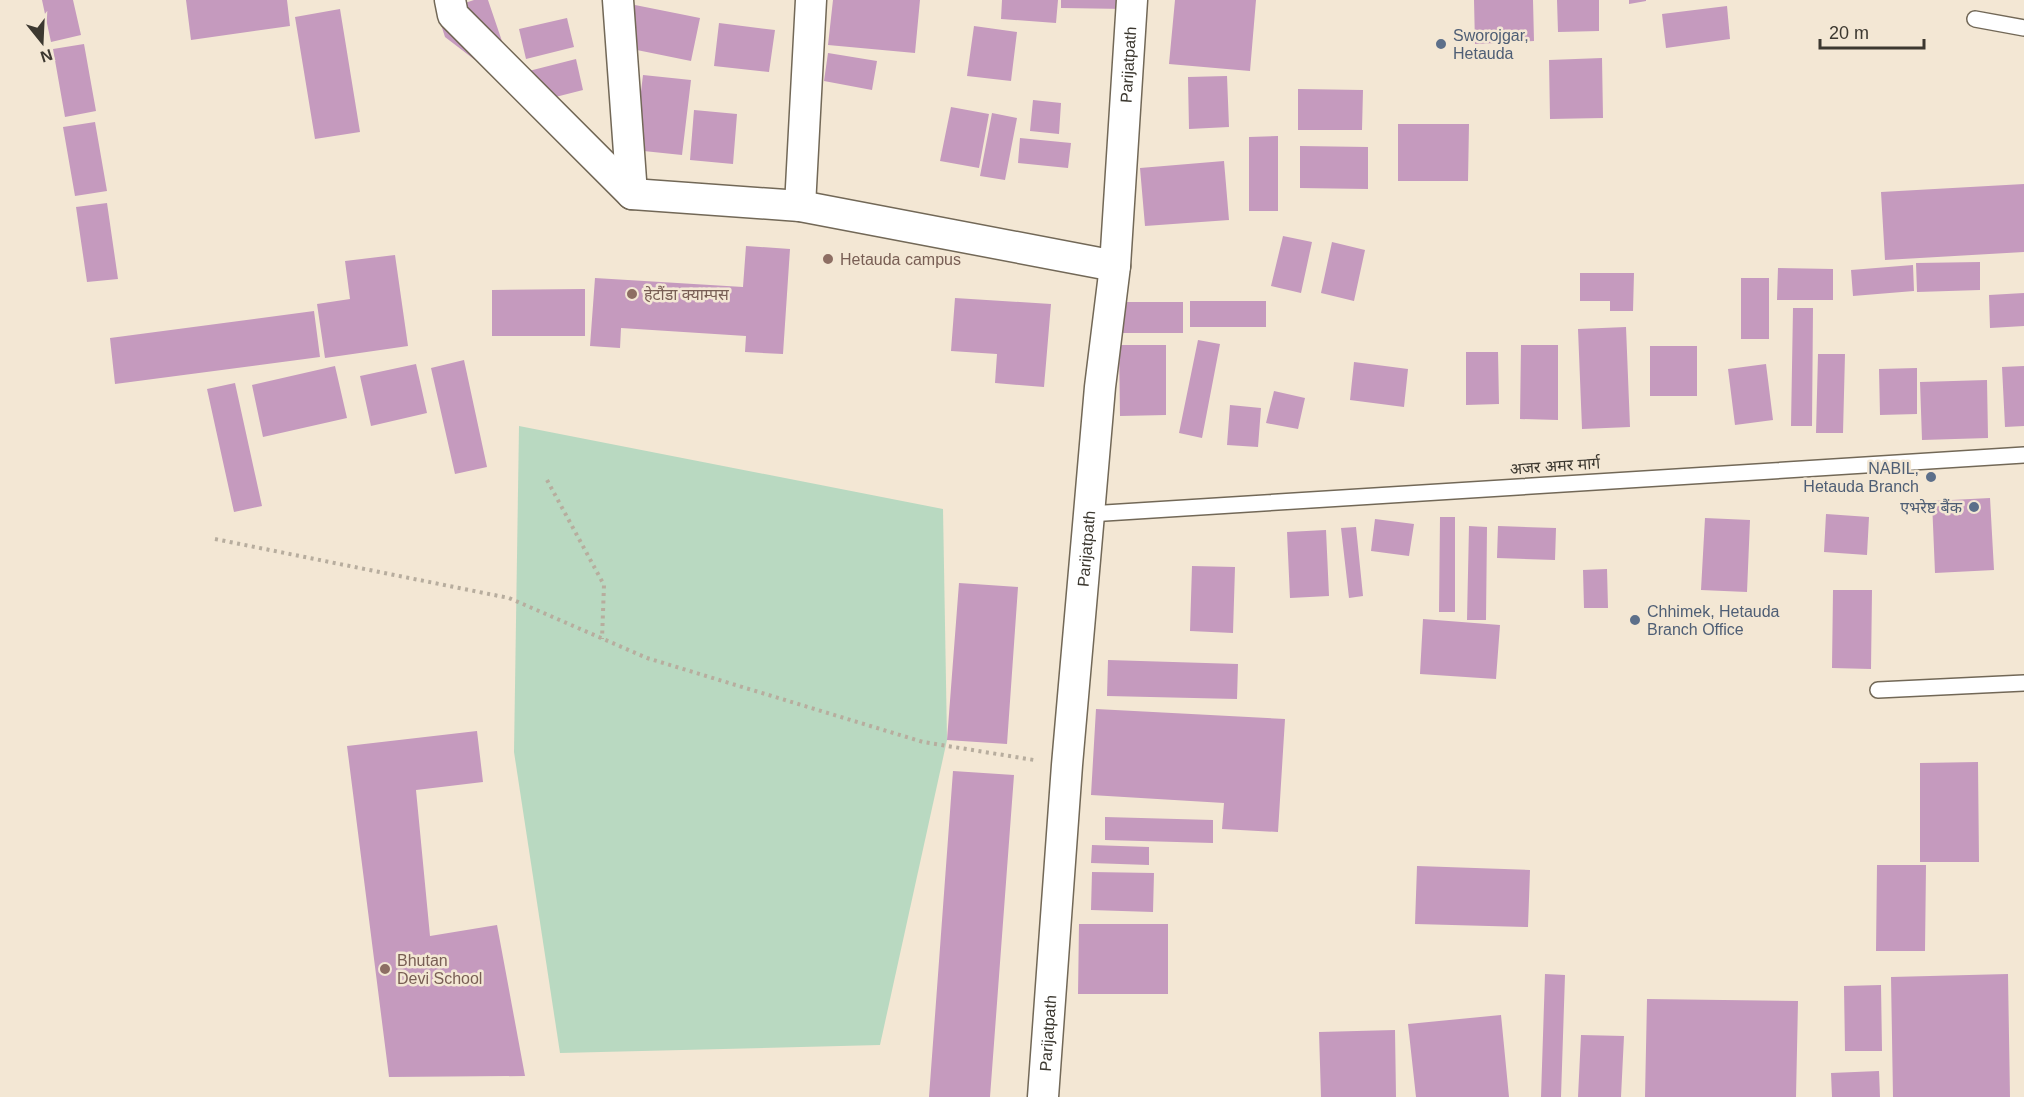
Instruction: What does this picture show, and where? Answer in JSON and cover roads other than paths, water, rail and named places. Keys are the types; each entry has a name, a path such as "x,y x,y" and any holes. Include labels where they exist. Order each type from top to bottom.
{"street":[{"path":"450,0 453,15 632,194 800,206 1115,266"},
{"path":"618,0 632,194"},
{"path":"800,206 811,0"},
{"name":"Parijatpath","path":"1043,1097 1067,765 1100,387 1115,266 1132,0"}],"lane":[{"path":"1975,20 2024,28"},
{"name":"अजर अमर मार्ग","path":"1089,514 2024,455"},
{"path":"1878,690 2024,682"}],"place":[{"name":"Sworojgar, Hetauda","path":"1441,44"},
{"name":"Hetauda campus","path":"828,259"},
{"name":"हेटौंडा क्याम्पस","path":"632,294"},
{"name":"NABIL, Hetauda Branch","path":"1931,477"},
{"name":"एभरेष्ट बैंक","path":"1974,507"},
{"name":"Chhimek, Hetauda Branch Office","path":"1635,620"},
{"name":"Bhutan Devi School","path":"385,969"}]}
